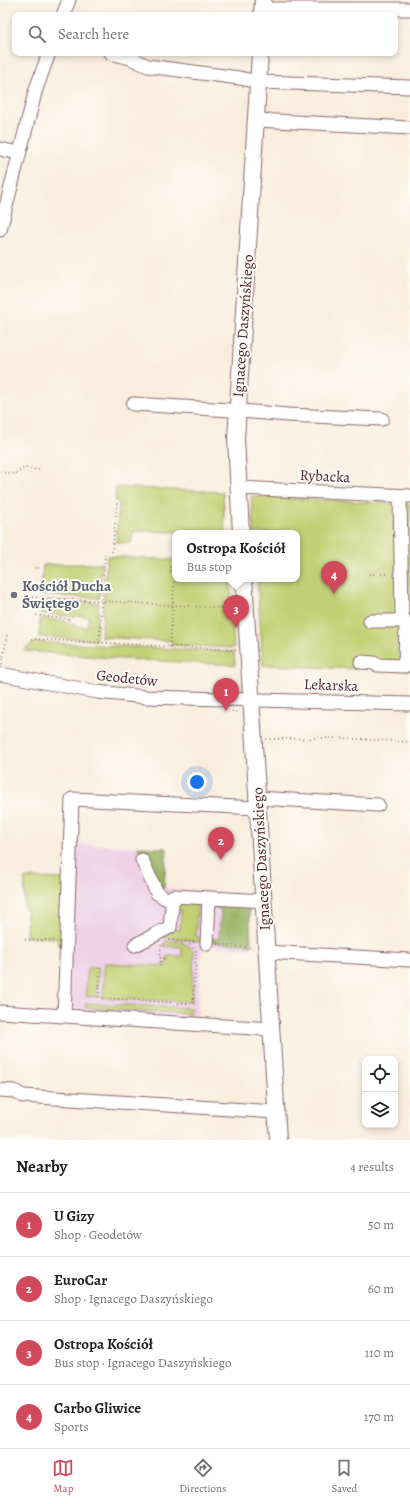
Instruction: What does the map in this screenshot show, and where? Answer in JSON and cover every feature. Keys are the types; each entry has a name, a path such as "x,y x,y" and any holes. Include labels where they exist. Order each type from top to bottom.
{"main road":[{"name":"Ignacego Daszyńskiego","path":"241,530 236,439 260,56"},
{"name":"Ignacego Daszyńskiego","path":"244,582 248,706 254,739 278,1140"}],"street":[{"path":"65,12 69,0"},
{"path":"263,8 410,9"},
{"path":"0,230 36,89 48,56"},
{"path":"122,56 148,66 259,82 410,87"},
{"path":"256,120 410,128"},
{"path":"0,149 19,153"},
{"path":"133,404 288,416 382,419"},
{"name":"Rybacka","path":"238,488 405,496"},
{"path":"361,662 374,663 377,665 405,666 405,621 402,616 402,609 405,496"},
{"path":"370,621 405,621"},
{"name":"Geodetów","path":"0,674 97,692 198,699 248,706"},
{"name":"Lekarska","path":"248,706 410,704"},
{"path":"64,1016 68,959 72,799 378,805"},
{"path":"142,860 157,893 165,898 172,899 173,896 264,901"},
{"path":"134,945 170,927 172,899"},
{"path":"207,944 209,899"},
{"path":"266,952 410,960"},
{"path":"0,1012 271,1029"},
{"path":"0,1090 14,1091 23,1096 276,1112"}],"path":[{"path":"0,472 16,474 24,468 39,470"},
{"path":"112,552 117,504 115,503"},
{"path":"99,643 105,552"},
{"path":"172,555 172,571"},
{"path":"34,568 39,568"},
{"path":"369,574 388,574"},
{"path":"170,647 174,582"},
{"path":"28,597 224,608"},
{"path":"36,615 71,620"},
{"path":"3,660 7,635"},
{"path":"31,639 239,651"},
{"path":"232,711 238,713 248,706"},
{"path":"254,739 340,738 410,742"},
{"path":"160,966 162,939"},
{"path":"26,940 52,940 58,947"},
{"path":"100,968 99,996 101,998 192,1004 196,951 190,945 190,942"},
{"path":"160,958 167,959"},
{"path":"99,993 103,992"}],"shaded area":[{"path":"74,844 167,848 164,888 249,895 252,949 202,945 197,1021 72,1012 69,1006"}],"green space":[{"path":"116,487 223,492 225,530 172,530 172,532 133,531 131,543 116,542 119,502 115,501"},
{"path":"251,496 410,504 410,670 263,665 257,582 300,582 300,530 254,530"},
{"path":"107,556 172,560 172,582 230,582 234,648 172,645 172,641 101,637"},
{"path":"102,564 99,598 41,595 43,565"},
{"path":"41,600 99,603 96,640 39,637 40,618 74,623 74,626 87,627 89,617 40,613"},
{"path":"36,642 234,652 235,665 123,659 25,651 26,648"},
{"path":"138,847 167,848 164,888 158,887"},
{"path":"25,878 65,879 62,944 59,945 57,938 26,937 27,910 24,910"},
{"path":"179,901 197,903 196,937 203,938 202,942 163,937 173,929 180,930 181,910 175,910"},
{"path":"214,903 249,905 251,945 212,942 212,938 219,939 221,909 213,908"},
{"path":"165,941 184,943 194,951 192,1002 103,998 104,964 166,966 167,956 182,956 182,949 180,947 164,947"},
{"path":"89,967 99,968 97,997 86,996 87,969"},
{"path":"86,1003 191,1008 191,1014 85,1008"}],"place":[{"name":"Carbo Gliwice","path":"334,594"},
{"name":"Kościół Ducha Świętego","path":"14,595"},
{"name":"Ostropa Kościół","path":"236,628"},
{"name":"U Gizy","path":"226,711"},
{"name":"EuroCar","path":"221,860"}]}
